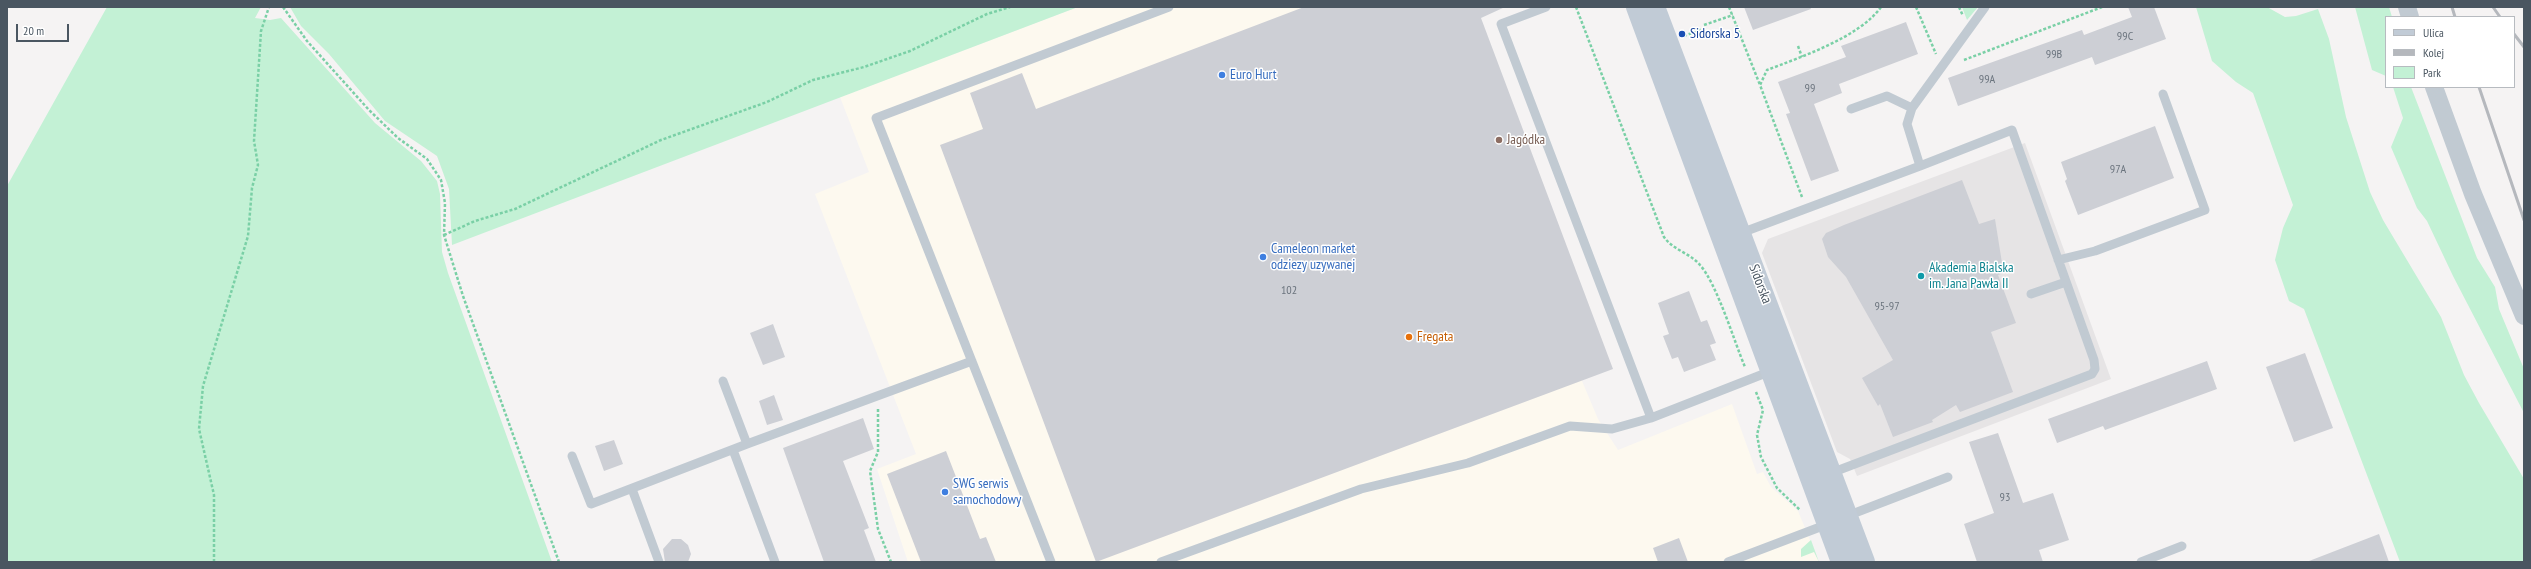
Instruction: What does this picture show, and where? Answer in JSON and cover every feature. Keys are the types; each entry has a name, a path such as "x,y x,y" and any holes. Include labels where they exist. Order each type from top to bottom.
{"street":[{"name":"Sidorska","path":"1638,7 1709,176 1838,520 1864,562"},
{"name":"Sidorska","path":"1654,7 1709,176"},
{"path":"2434,88 2473,194 2524,316"},
{"name":"Sidorska","path":"1838,520 1842,562"}],"lane":[{"path":"1051,562 876,118 1170,7"},
{"path":"1546,7 1502,24 1651,418"},
{"path":"1920,166 1907,124 1912,108 1985,7"},
{"path":"2058,260 2095,251 2205,210 2162,94"},
{"path":"1851,109 1887,96 1912,108"},
{"path":"1732,237 2012,130 2094,360 2095,369 2092,374 1822,477"},
{"path":"2032,294 2066,282"},
{"path":"572,456 591,504 747,444 972,361"},
{"path":"1161,562 1361,489 1468,463 1570,426 1612,429 1651,418 1781,367"},
{"path":"723,382 747,444"},
{"path":"733,450 774,562"},
{"path":"1728,562 1948,478"},
{"path":"632,489 659,562"},
{"path":"2141,562 2182,546"}],"path":[{"path":"214,562 214,495 199,429 203,386 248,236 252,188 258,164 254,140 261,31 269,7"},
{"path":"283,7 307,41 369,110 398,138 427,159 441,180 444,203 444,235 463,296 559,562"},
{"path":"444,235 475,221 515,209 661,140 766,102 813,80 864,67 910,51 987,14 1010,7"},
{"path":"1576,7 1664,237 1668,244 1692,257 1708,275 1745,368"},
{"path":"1729,7 1806,209"},
{"path":"1760,85 1767,70 1824,49 1875,15 1881,7"},
{"path":"1916,7 1942,68 2102,7"},
{"path":"1684,36 1733,15"},
{"path":"1798,46 1802,57"},
{"path":"1755,391 1763,410 1757,435 1761,457 1777,488 1791,499 1803,513"},
{"path":"877,396 878,452 870,470 878,529 891,562"}],"shaded area":[{"path":"1078,7 1440,7 1582,381 1598,419 1618,450 1732,404 1757,474 1763,472 1771,487 1798,511 1819,562 908,562 877,469 916,454 815,194 869,172 840,97"},
{"path":"2025,143 2111,379 1857,476 1850,459 1837,452 1762,253 1768,239"}],"green space":[{"path":"107,7 261,7 255,18 270,20 281,18 375,123 421,161 437,181 440,194 442,252 448,273 552,562 7,562 7,186"},
{"path":"290,7 1078,7 452,245 449,189 437,156 385,121 329,54 301,26"},
{"path":"1962,7 1978,7 1967,20"},
{"path":"2196,7 2267,7 2285,17 2296,16 2318,9 2329,39 2346,117 2370,192 2383,220 2441,317 2464,375 2479,403 2524,479 2524,562 2400,562 2304,309 2289,301 2275,260 2283,228 2293,205 2253,93 2236,82 2212,61"},
{"path":"2355,7 2389,7 2392,16 2385,16 2385,76 2372,70"},
{"path":"2393,88 2411,88 2477,258 2495,287 2499,309 2524,369 2524,413 2453,276 2427,221 2417,208 2391,147 2403,118"},
{"path":"1811,540 1819,562 1814,552 1801,557 1801,549"}],"building":[{"path":"1304,7 1505,7 1481,18 1613,369 1096,562 940,145 983,129 970,93 1022,73 1036,109"},
{"path":"1744,7 1810,7 1811,9 1753,30"},
{"path":"2128,7 2154,7 2166,39 2095,65 2092,57 1958,106 1948,78 2082,30 2084,35 2132,17"},
{"path":"1906,22 1918,54 1839,84 1842,93 1814,104 1839,171 1811,181 1786,114 1790,113 1778,82 1846,57 1841,46"},
{"path":"2155,126 2174,178 2078,215 2065,181 2067,179 2061,162"},
{"name":"Akademia Bialska im. Jana Pawła II","path":"1962,180 1979,224 1995,219 2002,263 1998,265 2001,274 1998,275 2016,323 1991,332 2013,392 1960,412 1956,405 1932,420 1933,422 1893,437 1880,404 1878,406 1862,378 1893,360 1846,277 1828,257 1822,239 1826,233 1844,225"},
{"path":"1689,291 1701,322 1707,320 1716,343 1710,345 1716,360 1684,372 1678,357 1672,359 1663,336 1669,334 1658,303"},
{"path":"773,324 785,357 763,365 750,333"},
{"path":"2305,353 2333,428 2294,442 2266,367"},
{"path":"2207,361 2217,389 2105,430 2103,426 2057,443 2048,419"},
{"path":"774,395 783,420 767,425 759,401"},
{"path":"863,418 874,449 843,461 869,528 864,530 876,562 824,562 783,448"},
{"path":"1998,433 2023,503 2053,493 2069,540 2039,550 2043,562 1977,562 1964,524 1994,513 1969,442"},
{"path":"614,440 623,464 604,471 595,446"},
{"path":"946,451 980,539 986,537 996,562 921,562 887,474"},
{"path":"2379,534 2389,562 2309,562 2309,561"},
{"path":"1679,538 1688,562 1658,562 1653,548"},
{"path":"672,539 681,539 688,545 691,554 688,562 665,562 663,549"}],"railway":[{"path":"2452,7 2455,16"},
{"path":"2493,7 2499,16"},
{"path":"2515,35 2524,47"},
{"path":"2479,88 2524,220"}],"place":[{"name":"Sidorska 5","path":"1682,34"},
{"name":"Euro Hurt","path":"1222,75"},
{"name":"Jagódka","path":"1499,140"},
{"name":"Cameleon market odziezy uzywanej","path":"1263,257"},
{"name":"Akademia Bialska im. Jana Pawła II","path":"1921,276"},
{"name":"Fregata","path":"1409,337"},
{"name":"SWG serwis samochodowy","path":"945,492"}]}
